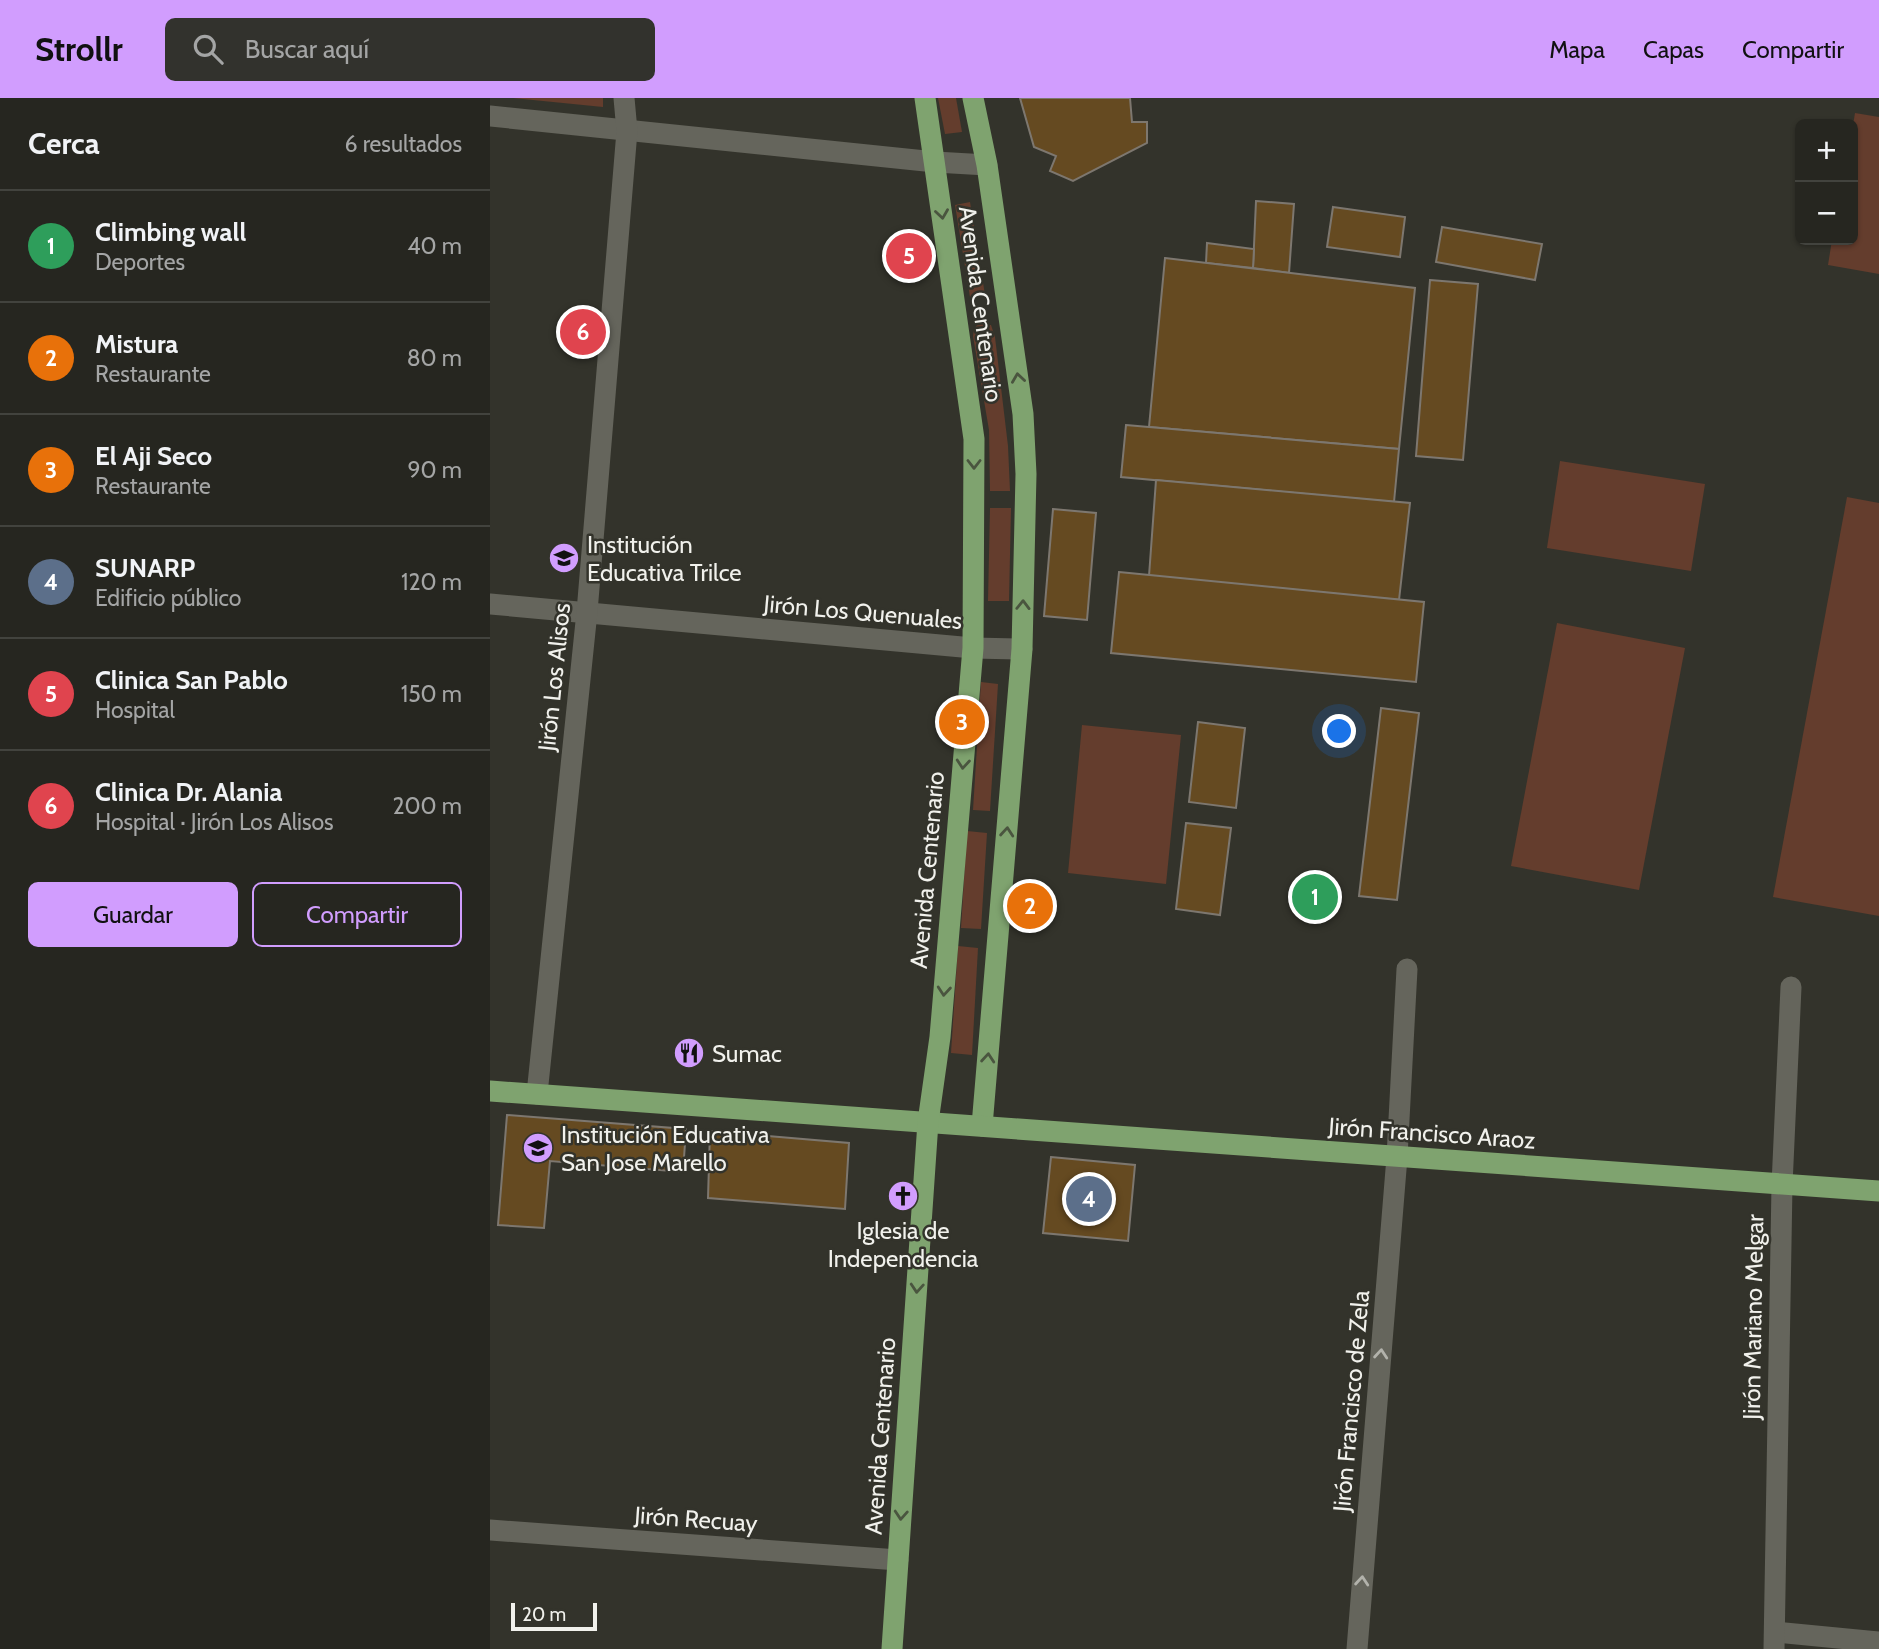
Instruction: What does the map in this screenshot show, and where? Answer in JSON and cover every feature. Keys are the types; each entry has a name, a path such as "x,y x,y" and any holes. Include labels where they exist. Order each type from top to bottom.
{"main road":[{"name":"Avenida Centenario","path":"891,1649 928,1122 940,1037 972,648 974,439 925,98"},
{"name":"Avenida Centenario","path":"973,98 987,165 1023,415 1026,474 1022,649 982,1126"},
{"name":"Jirón Francisco Araoz","path":"490,1091 1879,1191"}],"street":[{"name":"Jirón Los Alisos","path":"537,1094 587,612 627,131 624,98"},
{"path":"490,116 935,162 987,165"},
{"name":"Jirón Los Quenuales","path":"490,604 972,648 1022,649"},
{"name":"Jirón Francisco de Zela","path":"1357,1649 1397,1157 1407,969"},
{"name":"Jirón Mariano Melgar","path":"1774,1641 1782,1185 1791,987"},
{"name":"Jirón Recuay","path":"490,1530 898,1560"},
{"path":"1774,1641 1879,1642"}],"shaded area":[{"path":"513,98 603,98 603,107"},
{"path":"938,98 956,98 962,132 945,134"},
{"path":"1855,113 1879,117 1879,274 1828,265 1831,245 1858,245 1858,119 1854,119"},
{"path":"970,202 985,295 970,297 955,205"},
{"path":"978,324 991,325 995,337 1008,446 1010,491 990,491 989,430 973,336"},
{"path":"1560,461 1705,484 1691,571 1547,548"},
{"path":"1847,497 1879,503 1879,916 1773,897"},
{"path":"990,508 1011,508 1009,601 988,601"},
{"path":"1557,623 1685,648 1639,890 1511,866"},
{"path":"981,682 998,684 990,811 973,810"},
{"path":"1082,725 1181,735 1166,884 1068,873"},
{"path":"967,831 987,833 981,929 961,928"},
{"path":"958,946 978,948 972,1055 951,1053"}],"building":[{"path":"1020,98 1130,98 1132,122 1147,122 1147,143 1073,181 1050,171 1056,156 1034,147"},
{"path":"1256,201 1294,204 1289,273 1253,268"},
{"path":"1333,207 1405,217 1400,257 1327,247"},
{"path":"1442,227 1542,244 1535,280 1436,262"},
{"path":"1207,243 1254,249 1253,268 1206,263"},
{"path":"1165,258 1415,288 1399,449 1149,427"},
{"path":"1430,280 1478,284 1463,460 1416,456"},
{"path":"1126,425 1399,449 1394,502 1121,477"},
{"path":"1156,480 1410,503 1399,600 1149,576"},
{"path":"1053,509 1096,513 1087,620 1044,616"},
{"path":"1119,572 1424,602 1416,682 1111,653"},
{"path":"1381,708 1419,713 1397,900 1359,896"},
{"path":"1198,722 1245,728 1236,808 1189,802"},
{"path":"1186,823 1231,828 1220,915 1176,909"},
{"path":"507,1115 686,1129 683,1172 550,1161 544,1228 498,1225"},
{"path":"710,1131 849,1143 845,1209 708,1198"},
{"path":"1051,1157 1135,1165 1128,1241 1043,1233"}],"place":[{"name":"Clinica San Pablo","path":"909,256"},
{"name":"Clinica Dr. Alania","path":"583,332"},
{"name":"Institución Educativa Trilce","path":"564,558"},
{"name":"El Aji Seco","path":"962,722"},
{"name":"Climbing wall","path":"1315,897"},
{"name":"Mistura","path":"1030,906"},
{"name":"Sumac","path":"689,1053"},
{"name":"Institución Educativa San Jose Marello","path":"538,1148"},
{"name":"Iglesia de Independencia","path":"903,1196"},
{"name":"SUNARP","path":"1089,1199"}]}
